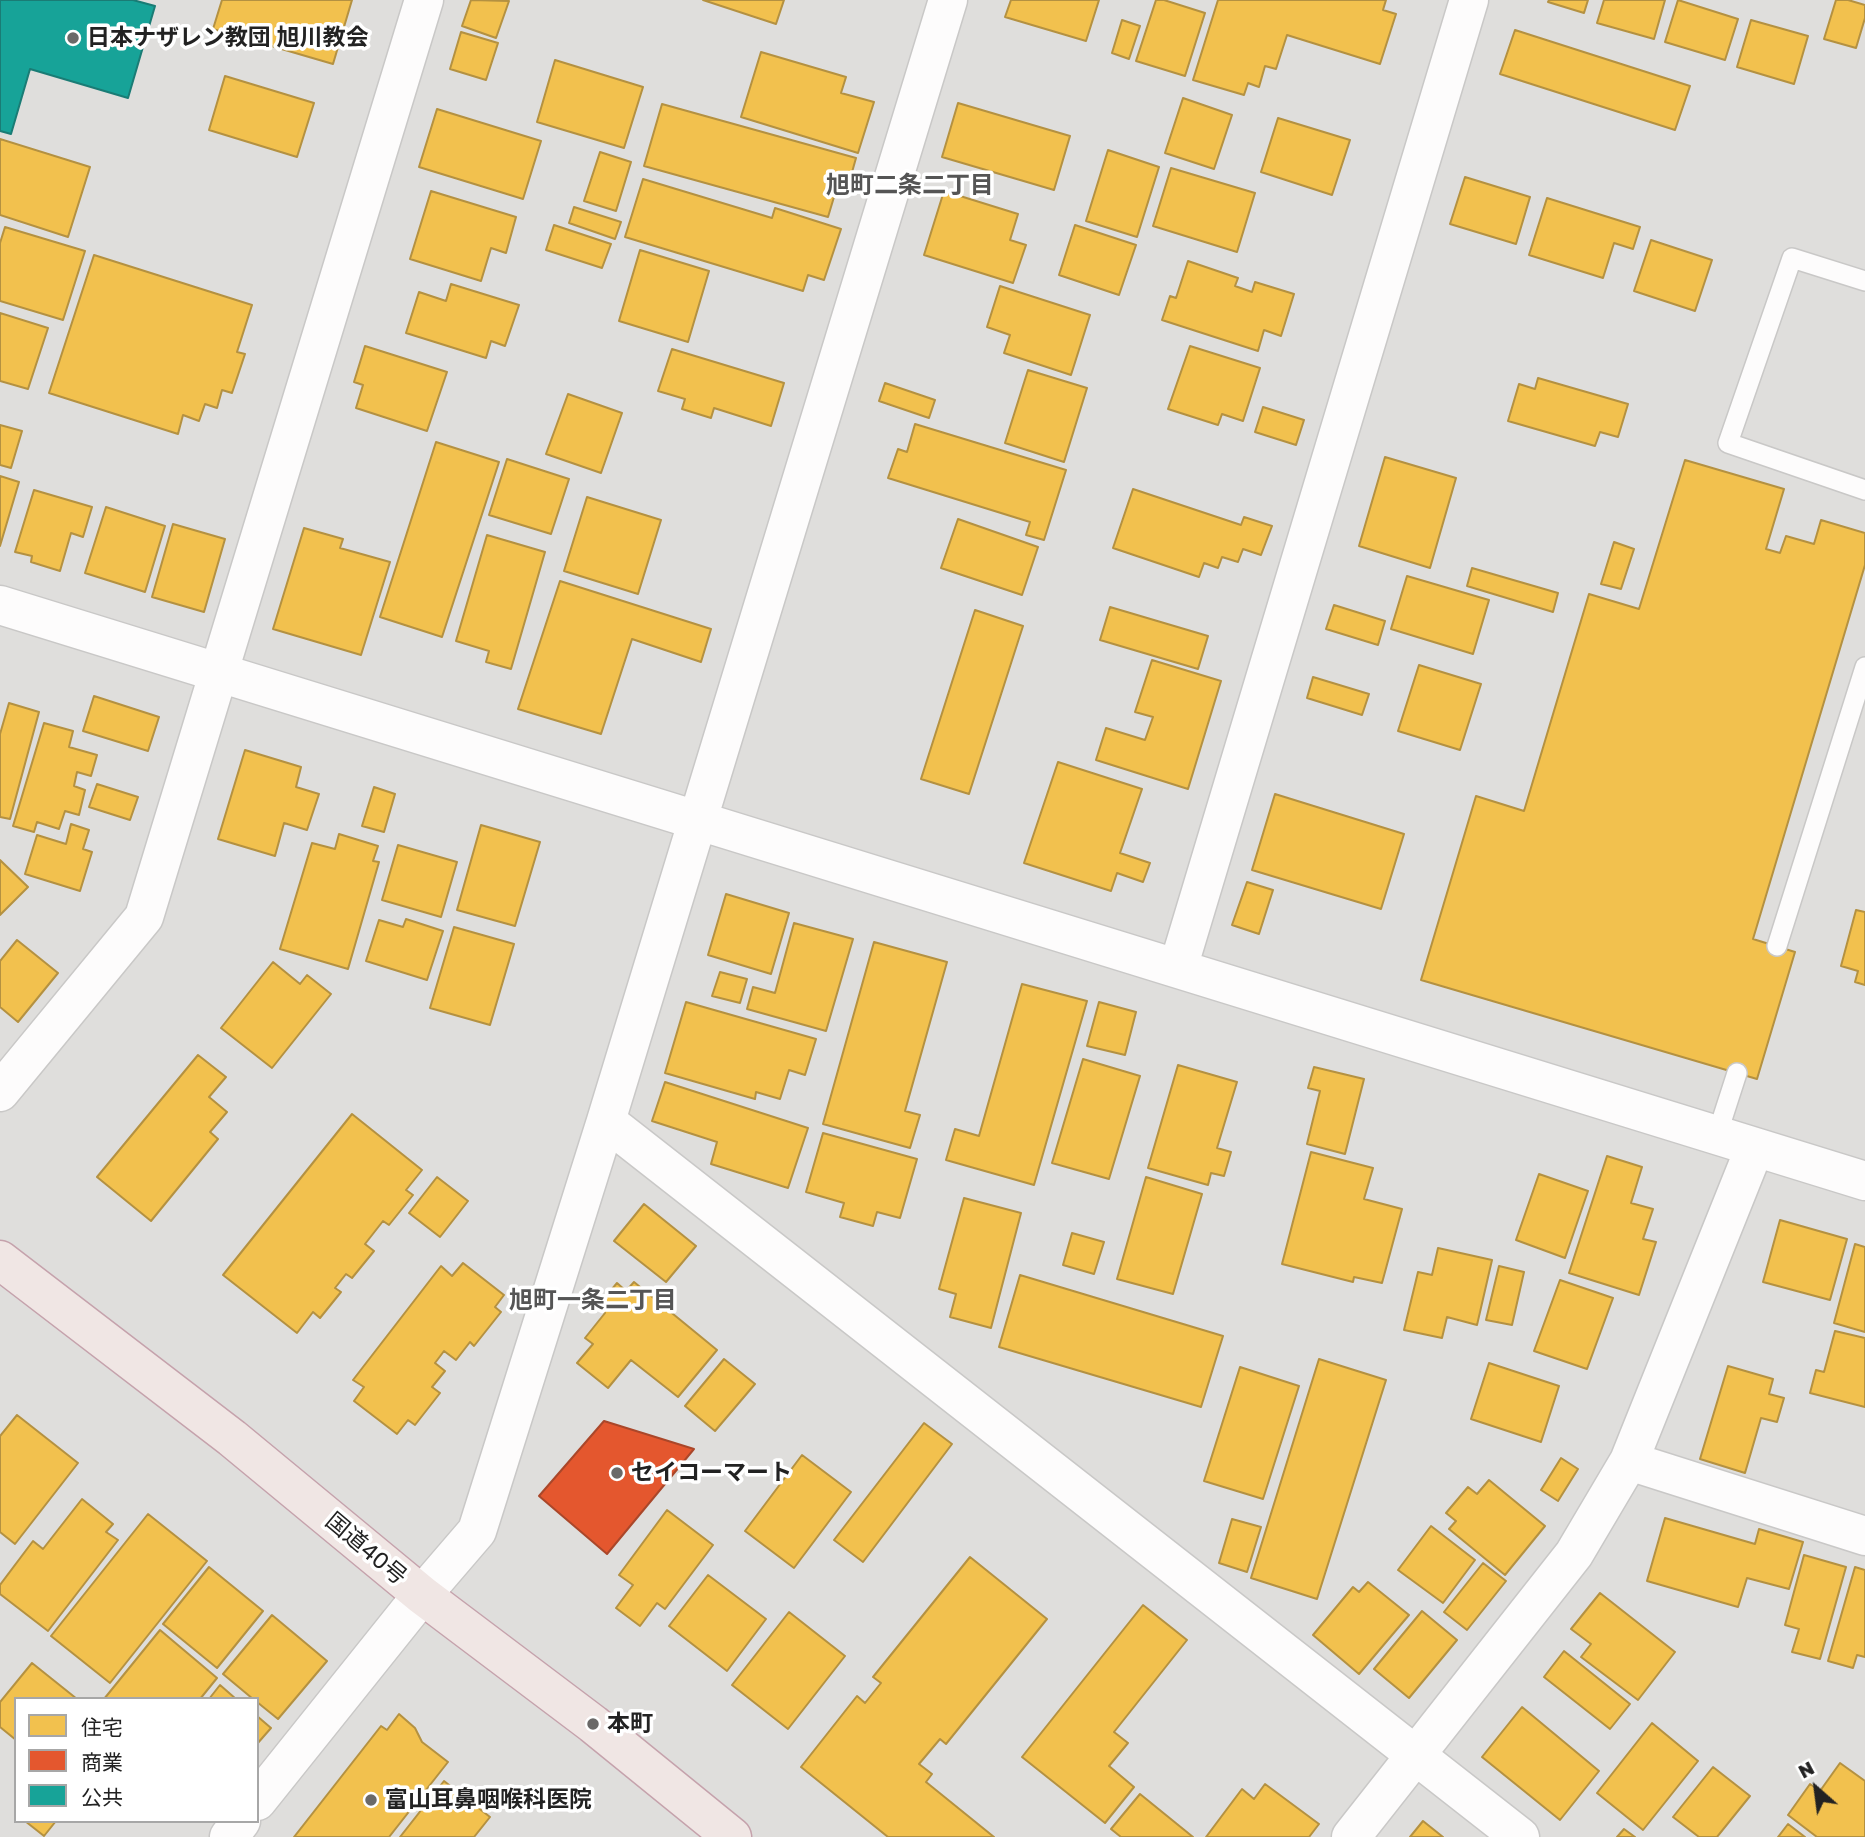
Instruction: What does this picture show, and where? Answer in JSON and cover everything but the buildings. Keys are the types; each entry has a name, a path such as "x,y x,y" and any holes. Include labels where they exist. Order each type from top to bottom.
{"highway":[{"name":"国道40号","path":"0,1260 232,1438 422,1595 593,1724 732,1837"}],"street":[{"path":"0,1092 144,917 424,0"},
{"path":"259,1799 422,1595 477,1531 606,1121 948,0"},
{"path":"1178,968 1469,0"},
{"path":"0,605 1865,1181"},
{"path":"606,1121 1520,1837"},
{"path":"1351,1837 1574,1555 1629,1461 1755,1147"},
{"path":"1629,1461 1865,1536"},
{"path":"229,1837 240,1823"}],"lane":[{"path":"1865,281 1792,258 1728,443 1865,490"},
{"path":"1777,946 1865,667"},
{"path":"1717,1135 1737,1073"}],"shaded area":[{"path":"0,0 1865,0 1865,1837 0,1837"}],"place":[{"name":"日本ナザレン教団 旭川教会","path":"73,38"},
{"name":"セイコーマート","path":"617,1473"},
{"name":"本町","path":"593,1724"},
{"name":"富山耳鼻咽喉科医院","path":"371,1800"}],"district":[{"name":"旭町二条二丁目","path":"910,185"},
{"name":"旭町一条二丁目","path":"593,1300"}]}
